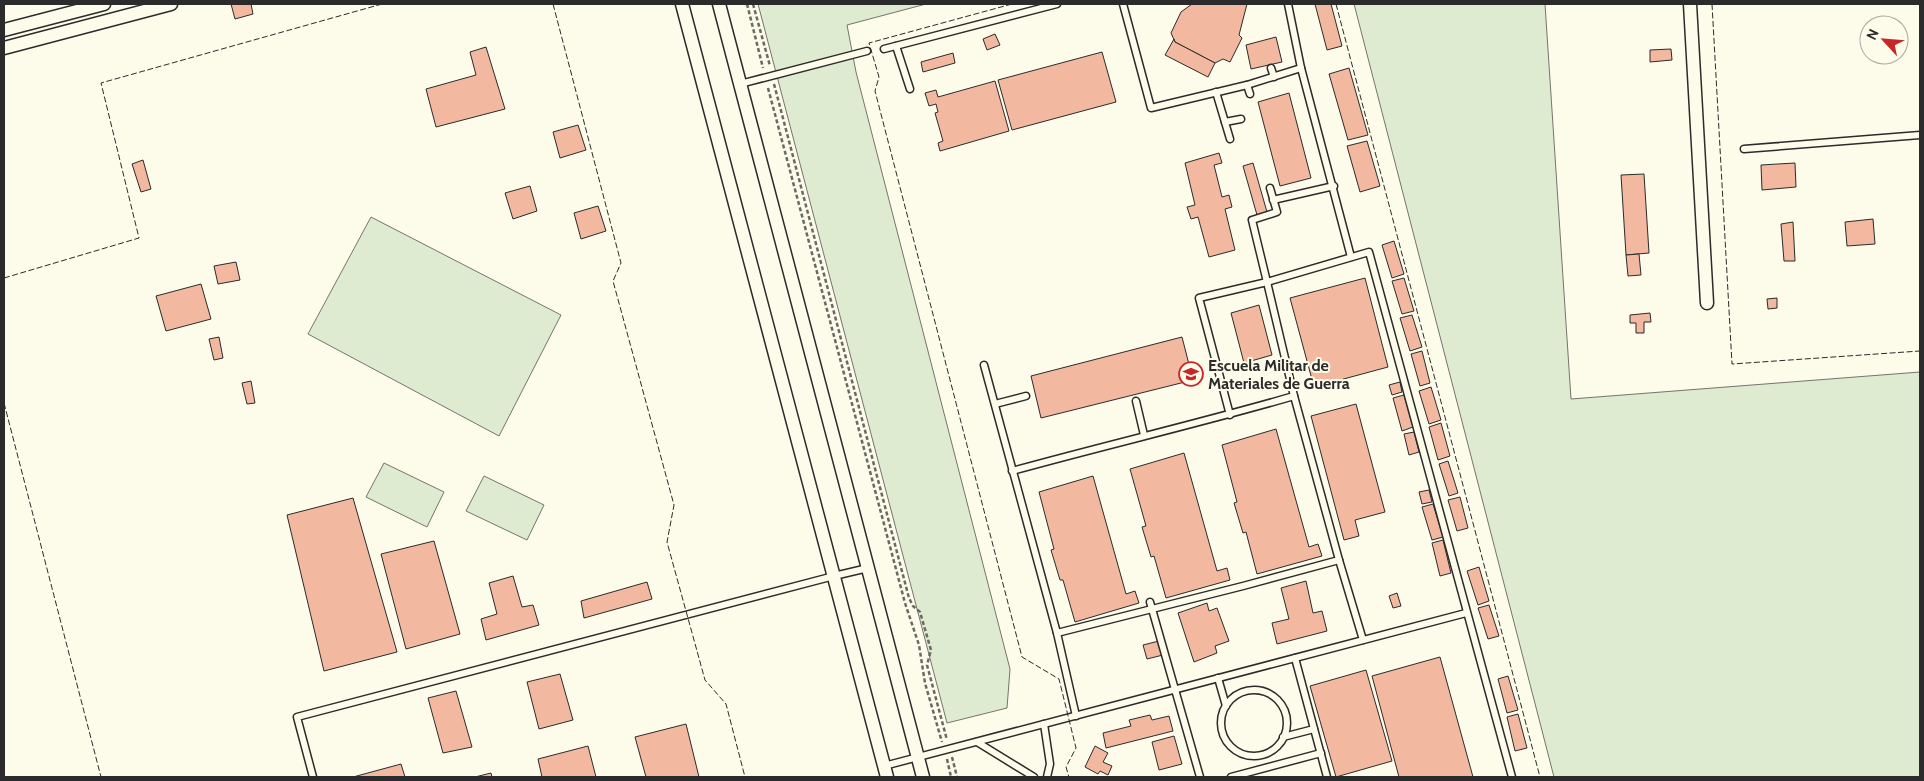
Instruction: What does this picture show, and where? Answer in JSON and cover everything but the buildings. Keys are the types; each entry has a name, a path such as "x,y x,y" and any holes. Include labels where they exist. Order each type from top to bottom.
{"street":[{"path":"4,30 104,4"},
{"path":"4,48 172,4"},
{"path":"682,4 885,772"},
{"path":"719,4 923,777"},
{"path":"1690,4 1707,303"}],"lane":[{"path":"884,49 1057,4"},
{"path":"1123,4 1151,108 1247,85 1301,68"},
{"path":"1288,4 1301,68 1334,186 1351,257"},
{"path":"896,46 910,89"},
{"path":"740,84 867,51"},
{"path":"1271,68 1274,76"},
{"path":"1247,85 1250,94"},
{"path":"1216,92 1230,139"},
{"path":"1225,122 1241,119"},
{"path":"1744,149 1920,135"},
{"path":"1273,200 1334,186"},
{"path":"1270,188 1277,212 1252,220 1294,396 1363,640"},
{"path":"1230,414 1199,298 1267,282 1369,252 1512,777"},
{"path":"984,365 1057,633 1076,716"},
{"path":"995,404 1026,396"},
{"path":"1012,471 1294,396"},
{"path":"1136,401 1144,435"},
{"path":"1057,633 1339,560"},
{"path":"313,777 297,717 868,568"},
{"path":"1150,602 1200,777"},
{"path":"885,772 918,757 1466,613"},
{"path":"1295,658 1327,777"},
{"path":"1218,678 1226,706"},
{"path":"1263,691 1272,695 1280,702 1284,711 1286,721 1283,737 1274,748 1265,754 1249,755 1235,750 1222,733 1221,723 1226,706 1234,696 1243,692 1263,691"},
{"path":"1044,724 1050,764 1047,777"},
{"path":"1283,737 1314,729"},
{"path":"977,742 1034,777"},
{"path":"1231,777 1321,754"}],"path":[{"path":"747,4 769,77 909,598 913,606 920,612 931,650 927,665 947,750 951,777"},
{"path":"753,4 769,77 905,603 919,645 925,683 957,777"}],"green space":[{"path":"758,4 926,4 847,25 856,72 1010,669 1007,708 947,723"},
{"path":"1354,4 1545,4 1571,399 1920,372 1920,777 1554,777"},
{"path":"371,217 561,315 499,436 308,334"},
{"path":"384,463 444,492 427,527 366,497"},
{"path":"484,476 544,505 527,540 466,511"}],"fence":[{"path":"4,278 139,238 101,83 382,4"},
{"path":"553,4 621,263 613,281 674,505 667,542 705,680 726,704 745,777"},
{"path":"1012,4 869,43 879,77 875,91 1022,657 1059,679 1076,748 1066,767 1069,777"},
{"path":"1336,4 1540,777"},
{"path":"1712,4 1732,364 1920,351"},
{"path":"4,403 101,777"}],"place":[{"name":"Escuela Militar de Materiales de Guerra","path":"1191,374"}]}
